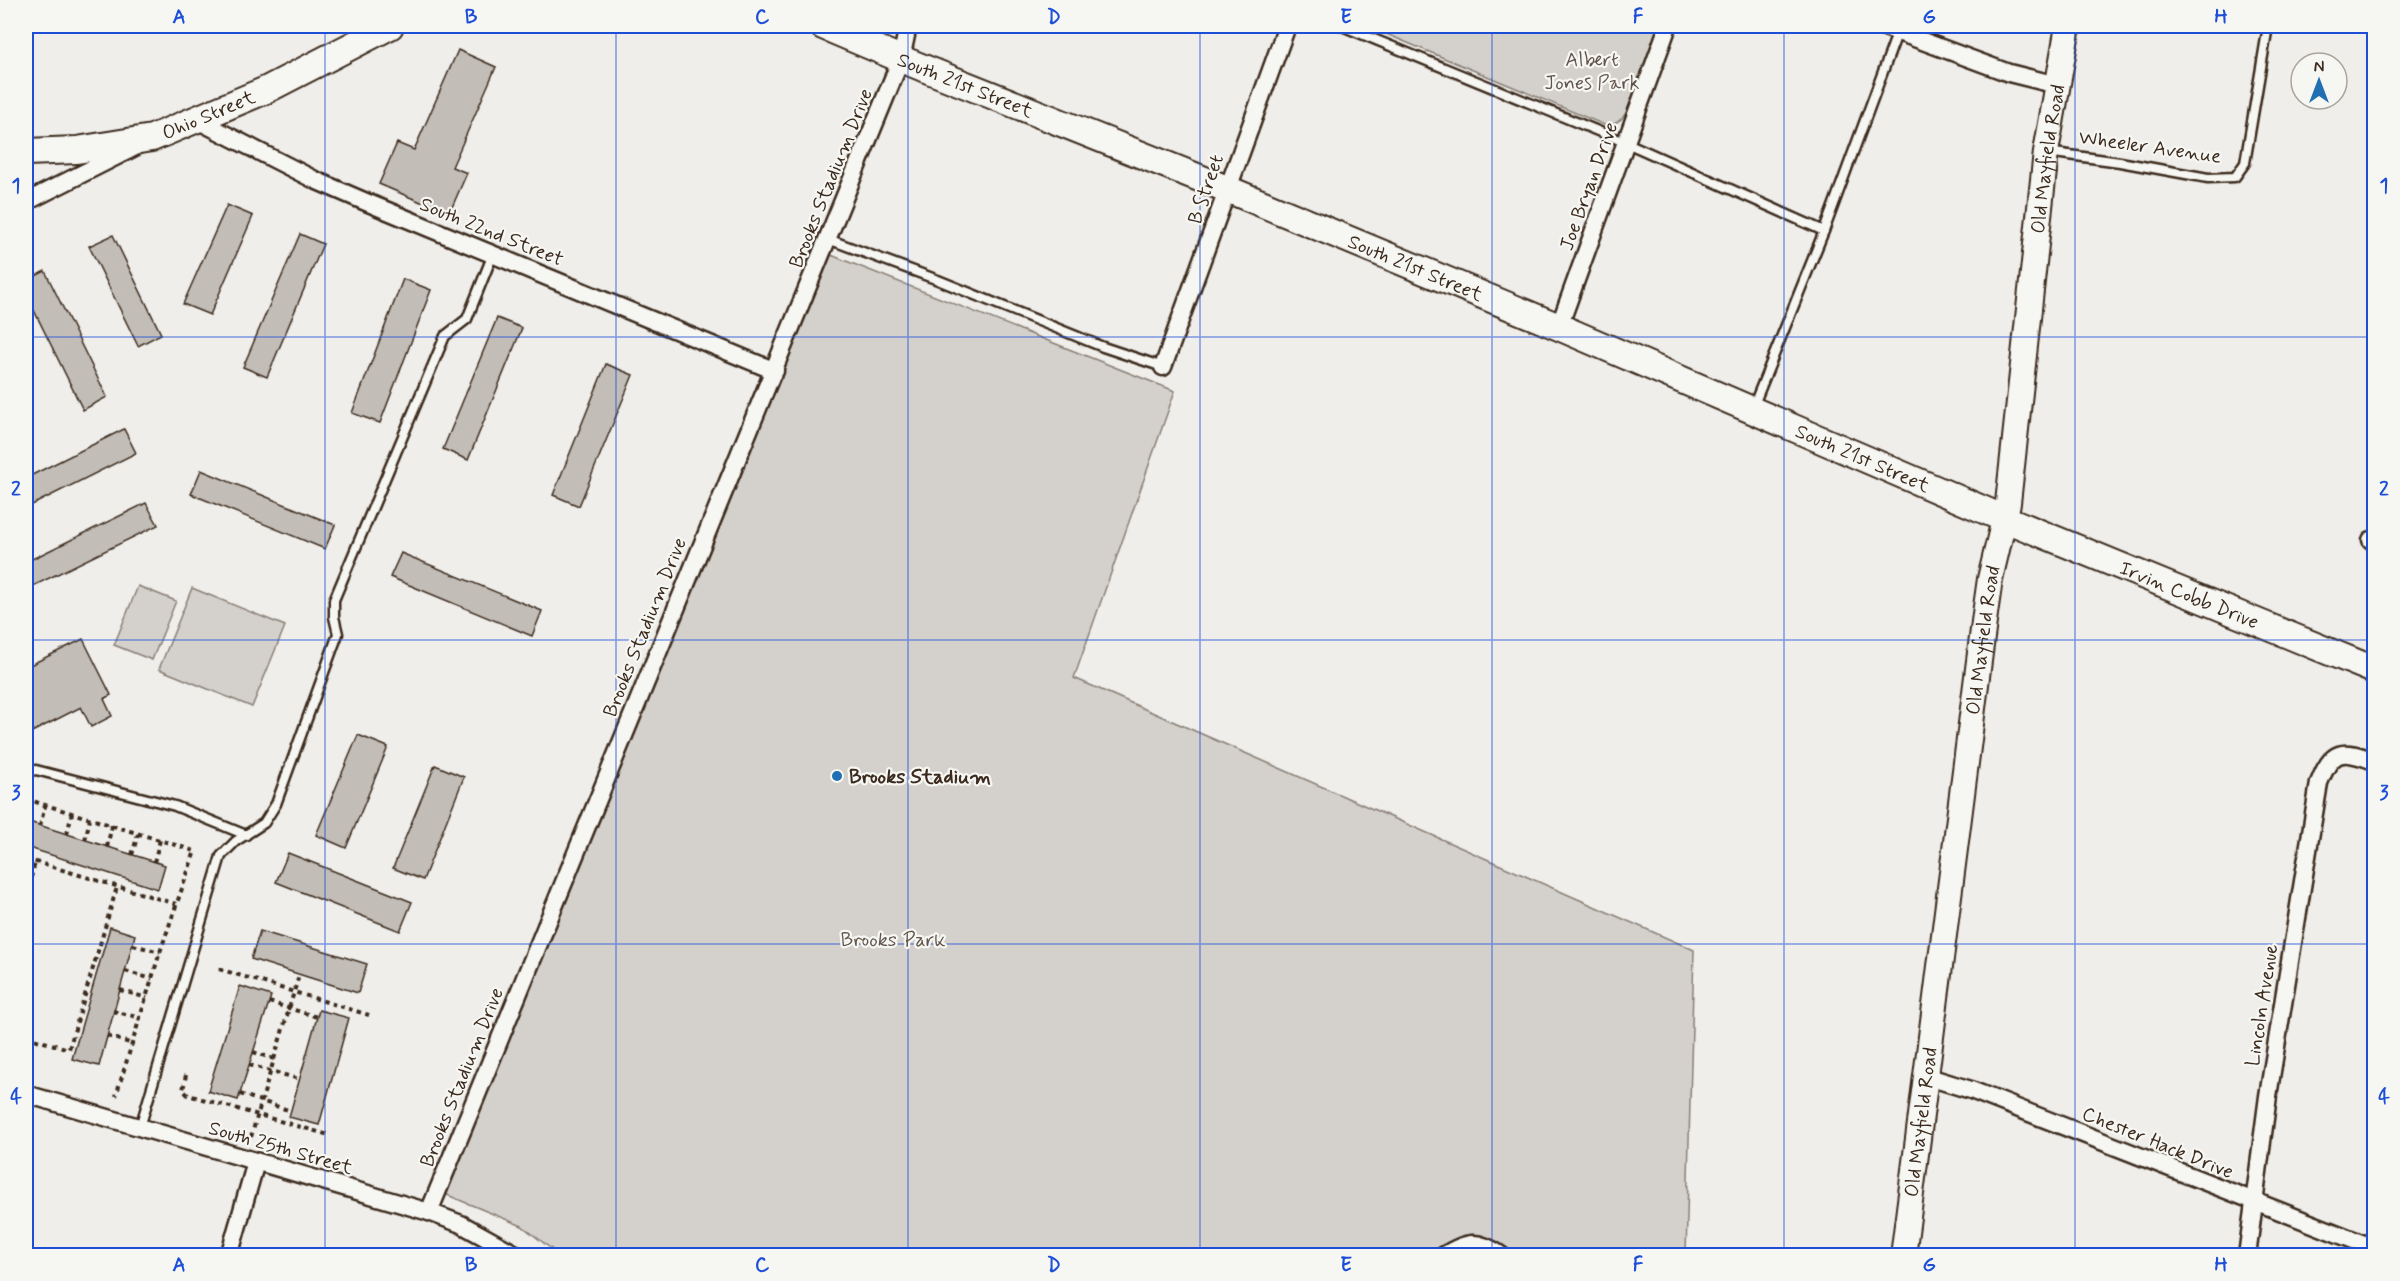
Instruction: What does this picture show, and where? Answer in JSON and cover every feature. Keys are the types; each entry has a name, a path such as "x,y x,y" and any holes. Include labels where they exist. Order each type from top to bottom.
{"main road":[{"name":"Ohio Street","path":"152,138 266,90 390,26"},
{"name":"South 21st Street","path":"823,26 1227,189 1559,327 2005,519"},
{"name":"Old Mayfield Road","path":"1903,1256 1987,602 2005,519 2046,152 2068,26"},
{"path":"26,152 77,150 152,138"},
{"name":"Irvin Cobb Drive","path":"2005,519 2374,670"}],"street":[{"name":"Brooks Stadium Drive","path":"429,1212 735,459 775,371 901,59 908,26"},
{"name":"B Street","path":"1163,367 1287,26"},
{"name":"Joe Bryan Drive","path":"1559,327 1668,26"},
{"path":"1890,28 2009,73 2057,85"},
{"name":"South 22nd Street","path":"197,120 315,180 775,371"},
{"name":"Ohio Street","path":"26,202 152,138"},
{"name":"Lincoln Avenue","path":"2247,1256 2253,1202 2319,783 2327,763 2341,753 2353,753 2374,761"},
{"name":"Chester Hack Drive","path":"1925,1076 1971,1090 2374,1248"},
{"name":"South 25th Street","path":"26,1094 429,1212 461,1224 519,1256"},
{"path":"229,1256 256,1162"},
{"path":"1443,1256 1461,1245 1486,1245 1502,1256"}],"lane":[{"path":"1342,26 1627,143 1824,231"},
{"name":"Wheeler Avenue","path":"2046,152 2120,162 2208,178 2235,177 2245,163 2268,26"},
{"path":"1752,410 1824,231 1890,28"},
{"path":"828,239 938,280 1103,347 1163,367"},
{"path":"140,1127 222,856 264,823 276,804 338,634 334,617 334,600 446,336 467,319 493,254"},
{"path":"26,772 36,770 175,806 246,835"}],"path":[{"path":"26,799 195,851 160,952 116,1096"},
{"path":"40,826 45,806"},
{"path":"67,834 72,813"},
{"path":"85,840 90,819"},
{"path":"107,847 112,825"},
{"path":"132,855 138,834"},
{"path":"154,862 160,840"},
{"path":"26,859 176,904"},
{"path":"26,895 35,863"},
{"path":"26,1037 69,1049 117,887"},
{"path":"133,945 160,952"},
{"path":"219,969 369,1015"},
{"path":"125,972 152,979"},
{"path":"251,1137 299,975"},
{"path":"120,990 147,998"},
{"path":"268,1002 317,1017"},
{"path":"113,1011 141,1018"},
{"path":"107,1036 133,1044"},
{"path":"253,1052 274,1059"},
{"path":"249,1065 299,1079"},
{"path":"186,1075 183,1090 188,1095 329,1135"},
{"path":"240,1094 291,1111"}],"green space":[{"name":"Albert Jones Park","path":"1367,26 1658,26 1627,111 1618,122 1607,126"},
{"name":"Brooks Park","path":"831,255 1175,391 1074,678 1694,950 1686,1255 559,1255 522,1226 445,1194"},
{"path":"138,586 176,601 152,660 114,645"},
{"path":"192,588 285,626 252,707 159,669"}],"building":[{"path":"458,50 496,67 452,167 467,173 449,214 379,184 397,143 414,150"},
{"path":"227,205 253,216 210,315 183,304"},
{"path":"300,234 323,244 267,377 243,367"},
{"path":"113,235 161,334 138,346 89,246"},
{"path":"45,271 107,397 83,410 26,294 26,281"},
{"path":"403,279 431,290 380,423 352,413"},
{"path":"497,318 522,328 468,460 443,449"},
{"path":"606,364 633,375 579,506 553,495"},
{"path":"124,429 136,453 26,508 26,478"},
{"path":"201,470 335,525 325,549 191,494"},
{"path":"146,503 158,525 31,587 26,576 26,562"},
{"path":"401,553 542,611 532,636 390,577"},
{"path":"83,639 111,695 104,699 112,716 91,727 81,707 26,735 26,667"},
{"path":"358,735 388,747 346,848 316,835"},
{"path":"435,765 464,777 423,880 393,868"},
{"path":"26,821 165,865 158,889 26,847"},
{"path":"288,853 412,902 400,931 276,882"},
{"path":"110,927 135,935 99,1066 72,1059"},
{"path":"260,931 367,964 358,993 251,959"},
{"path":"240,986 271,996 238,1100 208,1091"},
{"path":"319,1010 349,1018 319,1125 289,1117"}],"place":[{"name":"Brooks Stadium","path":"837,776"}]}
